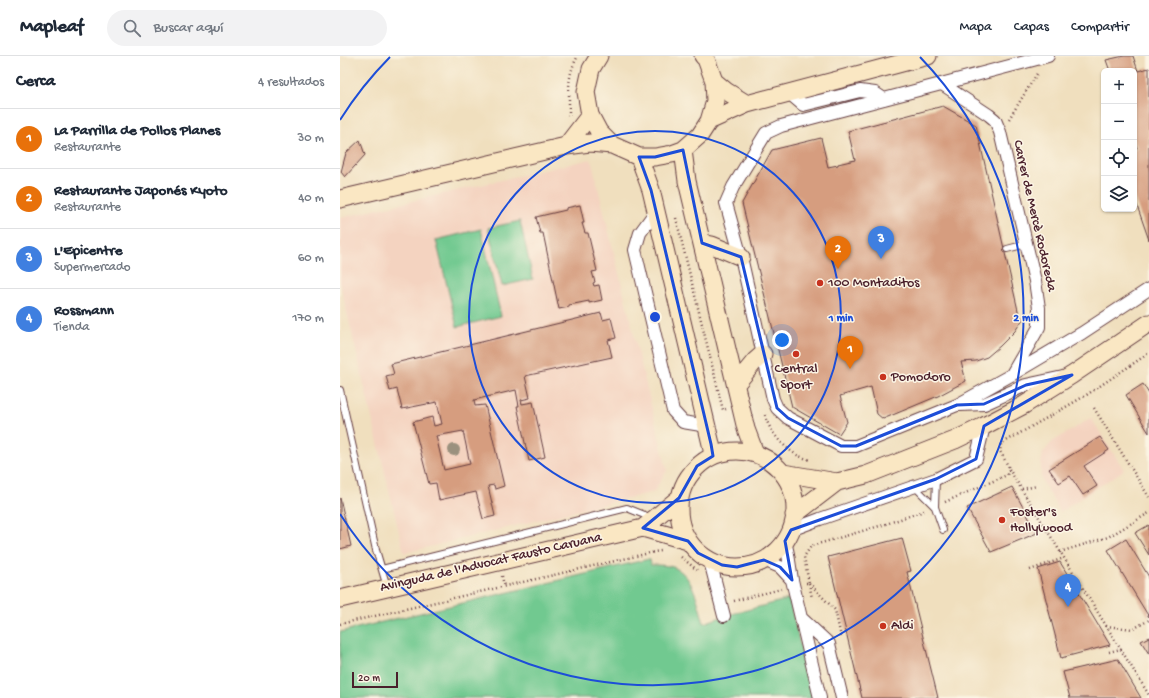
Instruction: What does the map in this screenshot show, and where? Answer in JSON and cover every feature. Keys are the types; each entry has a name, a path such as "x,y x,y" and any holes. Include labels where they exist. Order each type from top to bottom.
{"street":[{"path":"600,56 591,69 586,92 590,115 599,132 612,145"},
{"path":"340,199 566,146 590,143 612,145 638,156 655,157 672,154 683,150 700,135 709,121 715,101 714,81 706,59 703,56"},
{"path":"709,121 747,104 928,56"},
{"path":"1043,57 781,126 766,134 733,186 726,203 773,398 777,408 788,418 841,446 856,446 957,405 1011,376 1082,333 1149,288"},
{"path":"714,81 726,91 747,104"},
{"name":"Carrer de Mercè Rodoreda","path":"942,84 989,115 995,120 1000,132 1035,281 1039,308 1039,327 1011,376"},
{"path":"789,93 803,105 860,91 875,93 884,99"},
{"path":"566,146 590,115"},
{"path":"683,150 687,181 746,429 755,453"},
{"path":"638,156 651,190 713,456"},
{"path":"656,211 640,233 635,250 642,281 673,411 683,422 707,426"},
{"path":"702,243 712,245 740,257"},
{"path":"783,473 837,482 866,475 955,440 1024,405 1072,375 1149,323"},
{"path":"736,384 755,360 763,354"},
{"path":"957,405 984,404 1026,385 1072,375"},
{"path":"790,529 936,479 976,459 984,426"},
{"path":"724,616 721,604 705,567 698,553 688,541 682,529 678,510 679,498 682,487 689,475 697,466 719,453 742,451 755,453 772,462 788,480 793,495 788,554 792,583 820,698"},
{"path":"705,567 722,565 737,567 752,565 764,560 777,551 790,529 837,482"},
{"name":"Avinguda de l'Advocat Fausto Caruana","path":"340,599 648,524 679,498"},
{"name":"Avinguda de l'Advocat Fausto Caruana","path":"648,524 688,541"},
{"path":"764,560 780,567 792,583"},
{"path":"801,618 829,644 842,698"}],"lane":[{"path":"1007,249 1026,244"},
{"path":"340,390 376,550 387,587"},
{"path":"936,479 935,507 943,530"},
{"path":"914,486 935,507"},
{"path":"382,569 628,508 648,524"}],"path":[{"path":"568,120 569,81 573,64 578,56"},
{"path":"1000,132 1041,68 1043,57"},
{"path":"1149,353 1085,396 1001,444 1000,451 1060,552 1149,695"},
{"path":"763,408 767,423 778,439 796,454 814,462"},
{"path":"1094,408 1149,497"},
{"path":"721,604 792,583 809,582 804,557 811,546 883,526 935,507 1007,475 1009,468"},
{"path":"1022,489 1037,486"},
{"path":"1060,552 1108,537 1149,513"},
{"path":"340,624 654,552 668,551"},
{"path":"678,556 684,558 696,568 705,567"},
{"path":"1030,570 1064,558"},
{"path":"1106,626 1134,629 1149,620"},
{"path":"1109,652 1120,649"}],"highlighted area":[{"path":"683,150 702,243 741,257 777,408 788,418 841,446 856,446 957,405 984,404 1026,385 1072,375 984,426 976,459 936,479 791,530 785,541 792,580 780,567 764,560 737,567 722,565 698,553 688,541 643,528 679,498 697,466 713,456 711,444 651,190 639,157 655,157"}],"shaded area":[{"path":"591,159 667,470 654,492 404,553 340,283 340,218"},
{"path":"1091,418 1124,470 1060,512 1041,479 1041,463 1043,453 1052,442"}],"green space":[{"path":"520,221 533,279 502,286 488,228"},
{"path":"481,229 501,316 457,327 436,240"},
{"path":"649,559 651,565 665,565 673,567 686,576 694,591 704,623 724,616 789,599 813,698 340,698 340,632"}],"building":[{"path":"1124,56 1133,56 1137,68 1109,68 1106,60"},
{"path":"1137,68 1138,71 1149,68 1149,240 1137,206"},
{"path":"943,106 976,125 1019,315 1023,319 1015,331 987,357 976,361 961,362 966,381 938,396 883,419 877,414 871,387 840,396 847,422 839,434 792,407 742,203 772,150 821,138 828,167 838,165 855,160 848,131"},
{"path":"360,140 365,155 345,177 341,172 346,153"},
{"path":"580,205 584,223 582,223 585,233 588,233 597,271 592,272 595,282 593,283 594,286 599,285 602,300 569,305 569,307 559,309 543,233 540,233 536,217"},
{"path":"601,313 603,320 611,318 616,338 608,340 612,357 525,376 530,398 521,400 522,404 533,402 545,457 529,461 517,406 519,406 516,390 474,400 475,406 485,405 504,486 495,489 494,485 488,486 495,516 483,519 476,492 439,500 436,483 429,484 413,422 432,417 434,426 442,424 437,402 402,409 397,389 390,391 386,376 394,374 391,364","holes":["463,431 470,464 444,470 436,436"]},
{"path":"1143,384 1149,394 1149,433 1126,395"},
{"path":"1100,437 1109,450 1084,466 1097,486 1083,495 1070,476 1059,483 1049,469"},
{"name":"Foster's Hollywood","path":"1012,487 1037,533 991,552 967,508"},
{"path":"340,498 351,546 340,549"},
{"path":"1149,525 1149,555 1135,533"},
{"name":"Aldi","path":"902,538 911,571 907,572 938,698 862,698 828,557"},
{"path":"1126,539 1149,577 1149,617 1108,550"},
{"path":"1060,562 1110,645 1061,658 1038,569"},
{"path":"1149,637 1149,654 1141,641"},
{"path":"1118,659 1141,698 1070,698 1063,672"}],"place":[{"name":"L'Epicentre","path":"881,259"},
{"name":"Restaurante Japonés Kyoto","path":"838,269"},
{"name":"100 Montaditos","path":"820,283"},
{"name":"Central Sport","path":"796,354"},
{"name":"La Parrilla de Pollos Planes","path":"850,369"},
{"name":"Pomodoro","path":"883,377"},
{"name":"Foster's Hollywood","path":"1002,520"},
{"name":"Rossmann","path":"1068,607"},
{"name":"Aldi","path":"883,626"}]}
